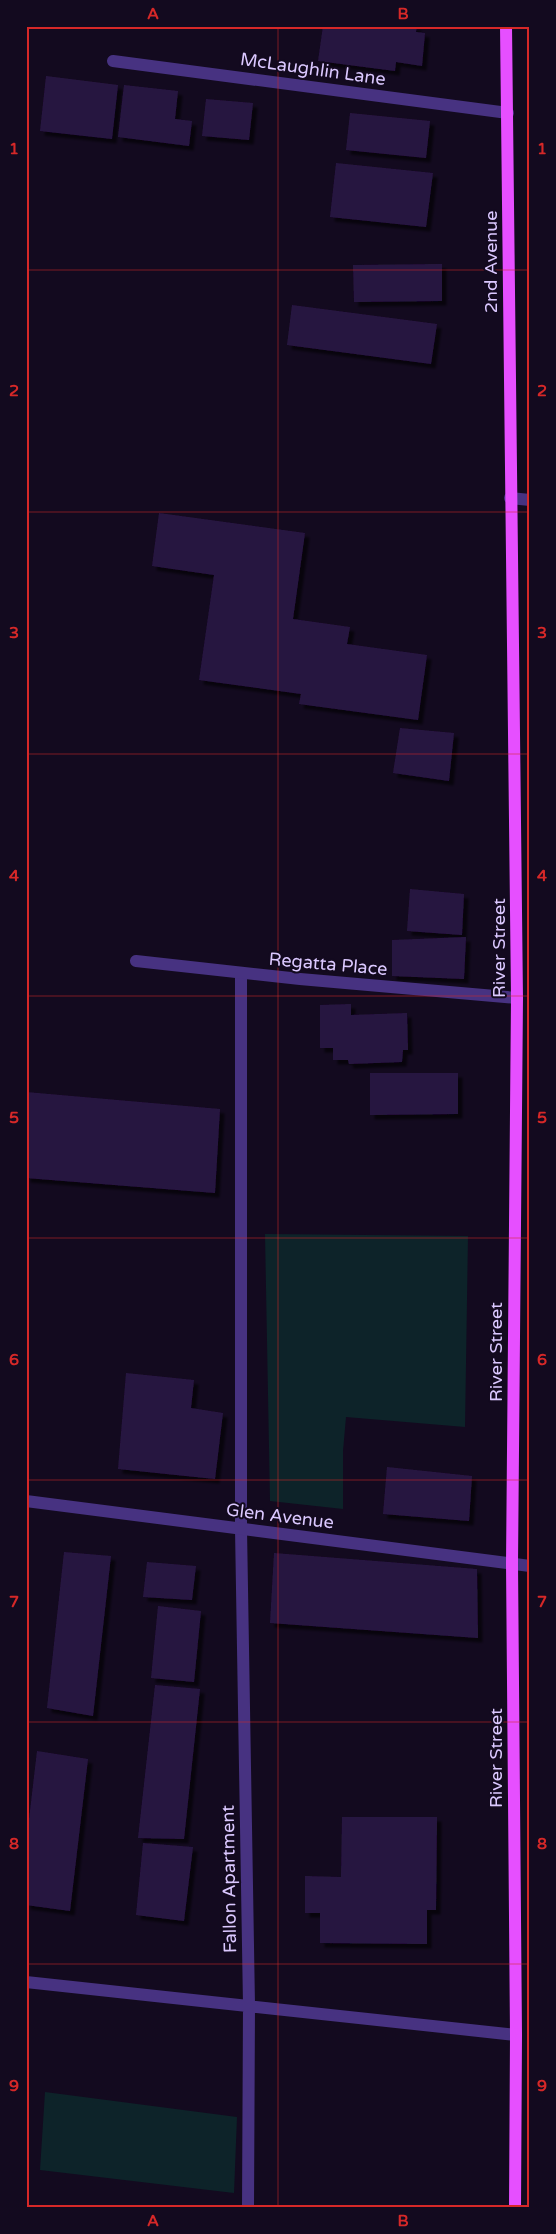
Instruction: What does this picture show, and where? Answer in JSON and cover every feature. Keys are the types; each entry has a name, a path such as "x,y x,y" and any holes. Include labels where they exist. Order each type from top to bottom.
{"main road":[{"name":"2nd Avenue","path":"506,26 510,498"},
{"name":"River Street","path":"510,498 517,998 512,1564 516,2035 515,2208"}],"street":[{"name":"McLaughlin Lane","path":"113,61 508,113"},
{"path":"510,498 530,500"},
{"name":"Regatta Place","path":"136,961 242,973 517,998"},
{"name":"Fallon Apartment","path":"242,973 242,1529 249,2005 248,2208"},
{"name":"Glen Avenue","path":"26,1501 530,1566"},
{"path":"26,1982 516,2035"}],"shaded area":[{"path":"265,1234 468,1236 465,1427 346,1417 343,1451 343,1509 270,1501"},
{"path":"45,2092 237,2117 234,2193 40,2170"}],"building":[{"path":"323,26 417,26 416,32 425,33 422,66 396,62 395,71 318,61"},
{"path":"46,76 118,85 112,139 40,131"},
{"path":"124,85 178,91 175,119 192,121 189,146 118,137"},
{"path":"206,99 253,103 249,140 202,136"},
{"path":"350,113 430,121 426,158 346,150"},
{"path":"336,163 433,173 426,227 330,217"},
{"path":"442,264 442,301 354,302 353,265"},
{"path":"292,305 437,324 431,364 287,345"},
{"path":"159,513 305,533 293,619 350,627 347,644 427,655 418,720 299,704 301,694 199,680 214,575 152,566"},
{"path":"400,728 454,733 449,781 393,773"},
{"path":"410,889 464,894 462,935 407,931"},
{"path":"466,937 464,979 392,976 392,940"},
{"path":"351,1004 351,1015 407,1013 408,1050 403,1050 402,1062 349,1064 348,1060 333,1060 333,1048 320,1048 320,1005"},
{"path":"370,1073 458,1073 458,1114 370,1115"},
{"path":"26,1092 220,1109 215,1193 26,1178"},
{"path":"126,1373 194,1380 191,1408 223,1413 215,1479 118,1469"},
{"path":"387,1467 472,1476 469,1521 383,1514"},
{"path":"64,1552 111,1556 93,1716 47,1708"},
{"path":"274,1553 477,1569 478,1638 270,1623"},
{"path":"147,1562 196,1566 192,1600 143,1597"},
{"path":"158,1606 201,1611 194,1682 151,1678"},
{"path":"155,1685 200,1689 184,1839 138,1838"},
{"path":"37,1751 88,1759 70,1911 26,1905 26,1845"},
{"path":"342,1817 437,1817 436,1910 427,1910 427,1944 320,1943 320,1913 305,1913 305,1876 341,1877"},
{"path":"143,1843 193,1847 184,1921 136,1915"}]}
